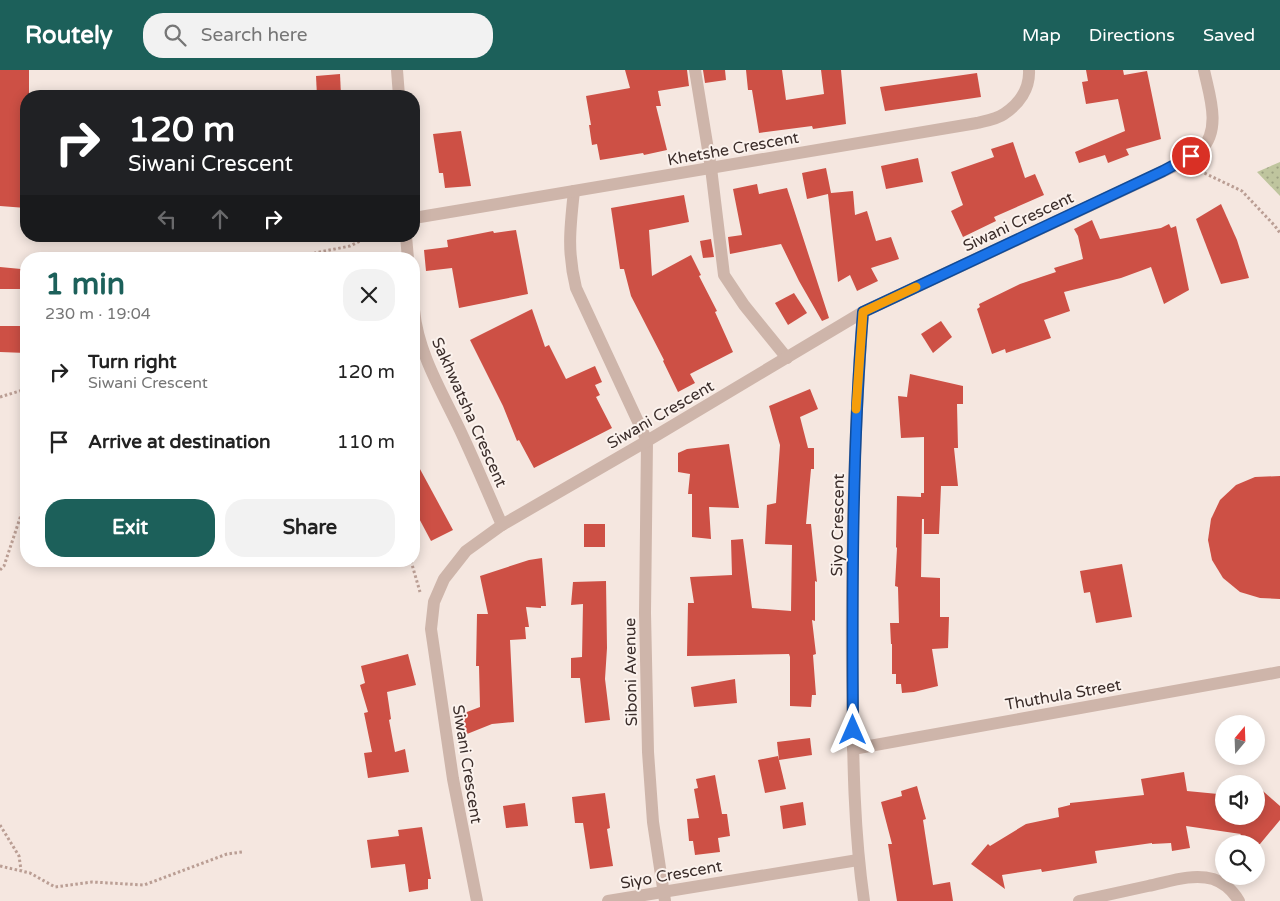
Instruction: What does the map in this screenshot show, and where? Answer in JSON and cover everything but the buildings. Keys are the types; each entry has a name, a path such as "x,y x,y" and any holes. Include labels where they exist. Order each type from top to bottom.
{"street":[{"path":"397,70 398,90"},
{"path":"695,70 712,168 724,275 744,305 786,358"},
{"name":"Khetshe Crescent","path":"420,217 977,123 1003,115 1022,98 1030,79 1029,70"},
{"name":"Siwani Crescent","path":"477,901 453,778 431,628 434,602 444,579 454,564 466,551 502,525 863,312 1181,163 1201,150 1209,135 1213,113 1204,70"},
{"path":"574,191 569,238 570,266 576,288 647,441"},
{"name":"Siyo Crescent","path":"863,312 857,400 852,594 853,749 858,860 864,901"},
{"name":"Sakhwatsha Crescent","path":"420,342 502,525"},
{"name":"Siboni Avenue","path":"647,441 645,614 648,752 653,822 664,896"},
{"name":"Thuthula Street","path":"853,749 1280,672"},
{"name":"Siyo Crescent","path":"608,901 664,896 858,860"},
{"path":"1079,901 1199,877 1213,879 1225,885 1234,892 1239,901"}],"path":[{"path":"1181,163 1242,190 1280,233"},
{"path":"320,252 350,246 358,242"},
{"path":"0,397 20,391"},
{"path":"0,570 4,566 20,518"},
{"path":"0,825 19,856 21,870"},
{"path":"0,866 30,873 54,887 92,882 144,885 227,854 242,852"}],"green space":[{"path":"1280,162 1280,196 1257,172"}],"slow traffic":[{"path":"856,409 863,312 916,287"}],"route":[{"path":"853,730 852,594 857,400 863,312 1181,163 1191,156"}]}
